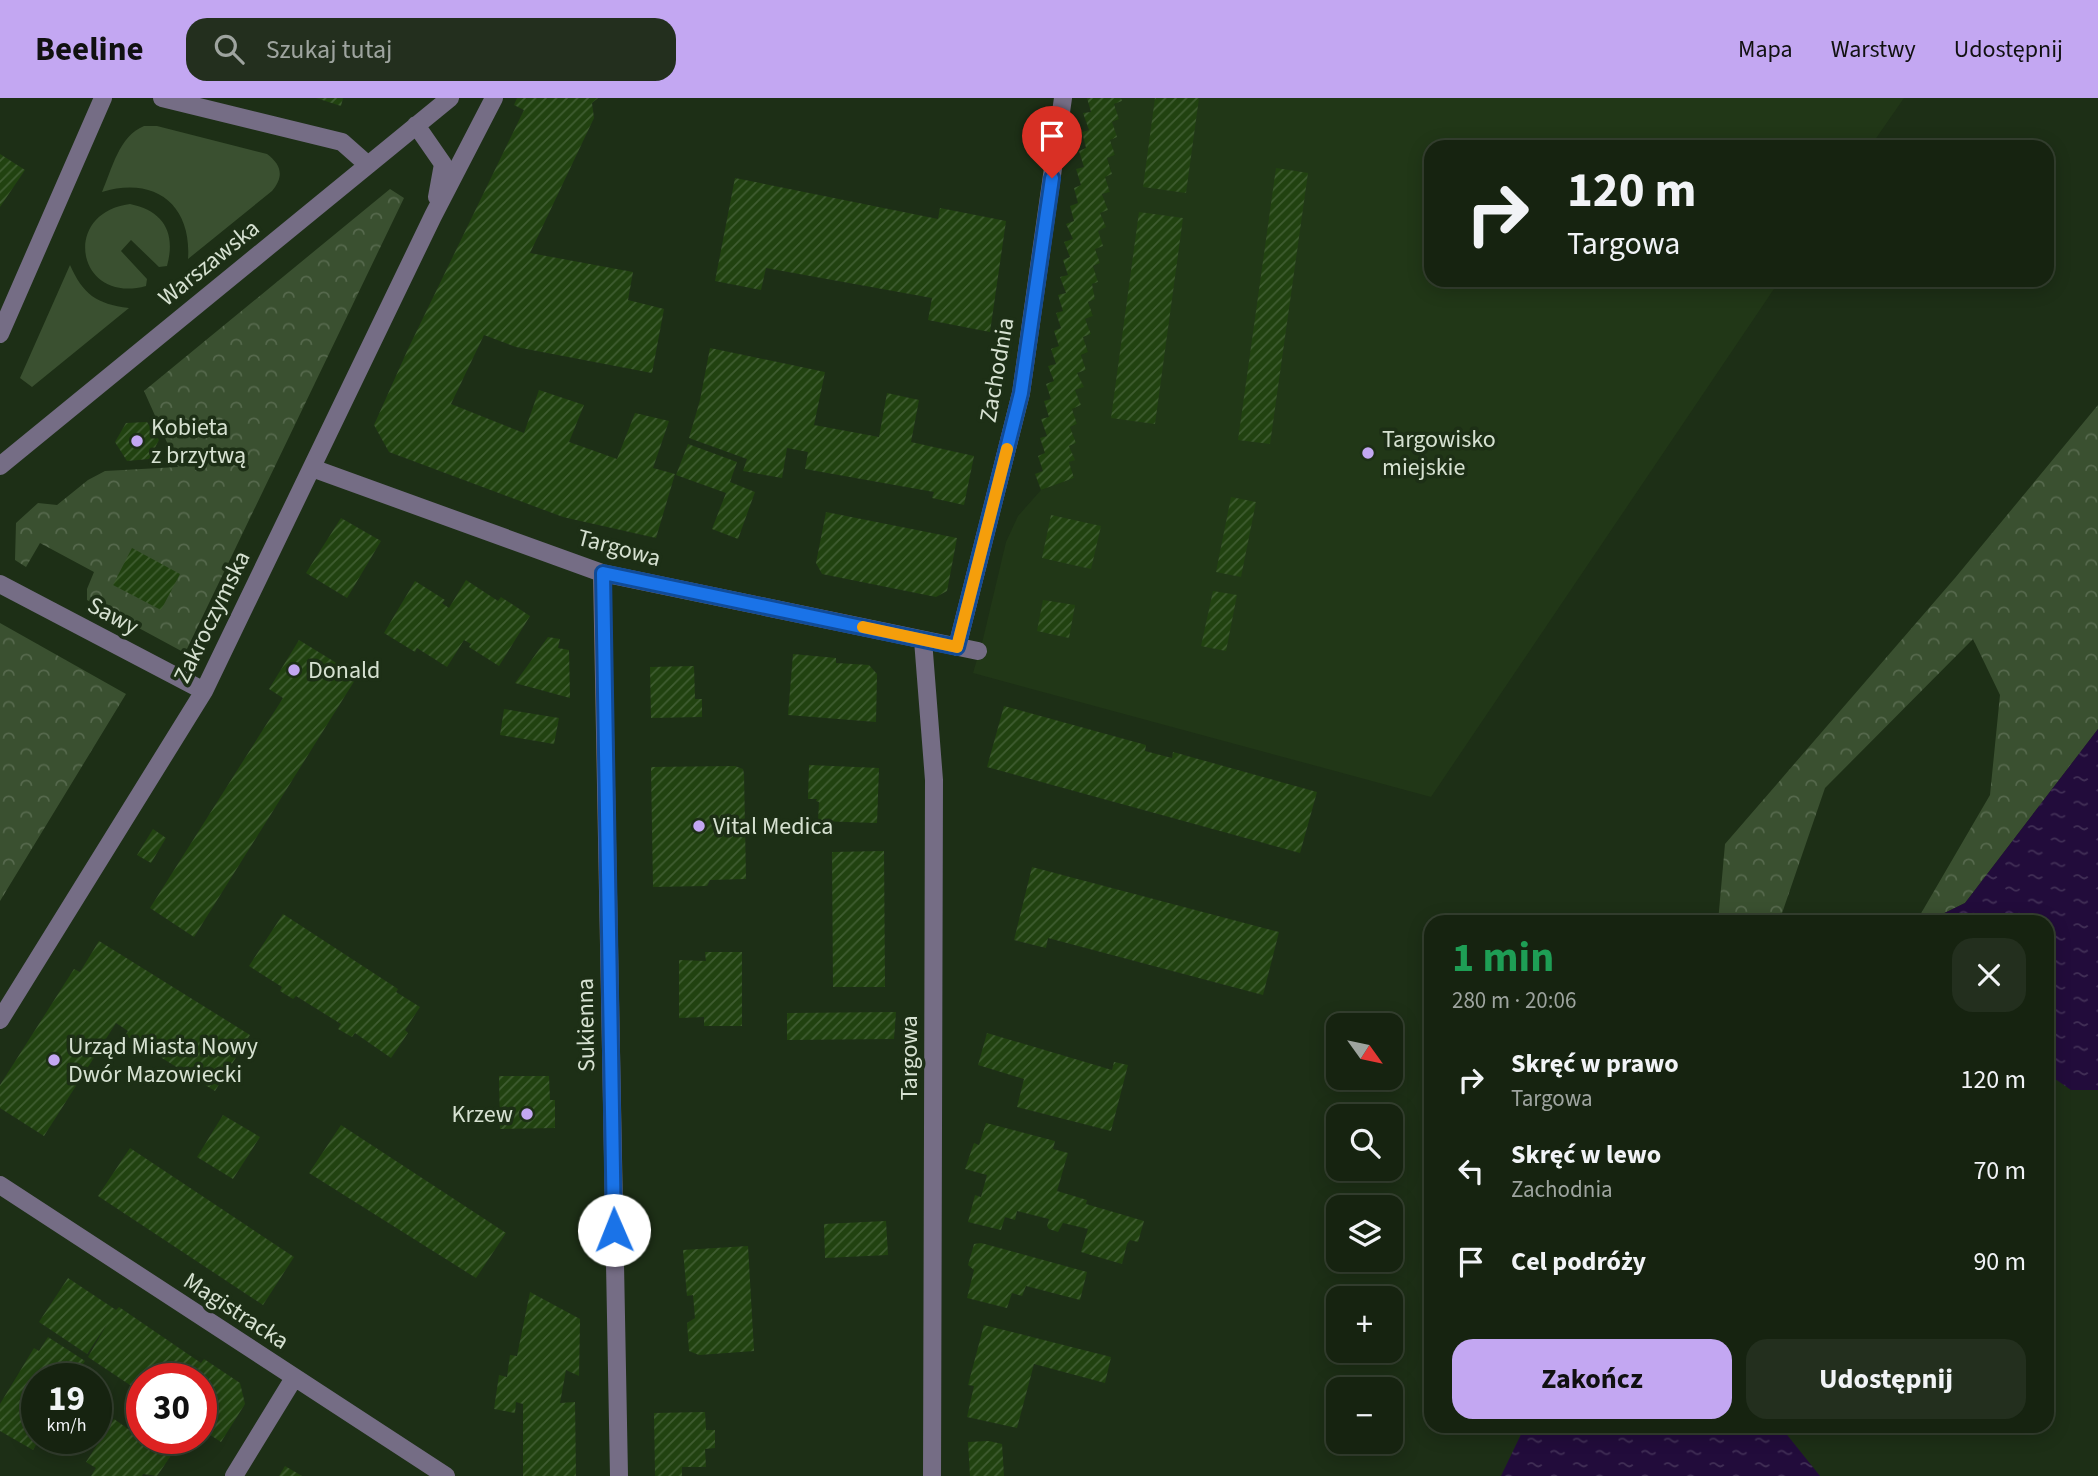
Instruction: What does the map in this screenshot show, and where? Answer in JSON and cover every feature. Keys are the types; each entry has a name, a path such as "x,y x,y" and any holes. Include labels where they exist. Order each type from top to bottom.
{"street":[{"path":"0,334 103,98"},
{"path":"162,98 342,142 368,164"},
{"name":"Warszawska","path":"0,466 450,98"},
{"name":"Zakroczymska","path":"0,1020 204,691 433,216 494,98"},
{"name":"Zachodnia","path":"957,647 1021,393 1063,98"},
{"name":"Zakroczymska","path":"416,125 443,164 433,216"},
{"name":"Targowa","path":"312,468 603,573 978,651"},
{"name":"Sukienna","path":"603,573 619,1476"},
{"name":"Sawy","path":"0,584 204,691"},
{"name":"Targowa","path":"923,640 934,780 932,1476"},
{"name":"Magistracka","path":"0,1185 446,1476"},
{"path":"234,1476 293,1378"}],"shaded area":[{"name":"Targowisko miejskie","path":"1121,98 1904,98 1875,140 1424,140 1424,287 1775,287 1431,797 973,673 1006,542 1018,516 1041,490 1074,478 1069,462 1074,459 1069,446 1076,443 1070,427 1077,424 1072,409 1081,405 1075,390 1083,387 1077,373 1086,370 1081,355 1088,352 1083,337 1091,334 1085,319 1093,316 1088,302 1095,299 1092,284 1098,282 1093,266 1100,263 1095,249 1100,213 1108,209 1102,194 1110,192 1105,177 1112,173 1107,158 1115,155 1110,140 1112,122 1119,119 1114,104 1122,101"}],"green space":[{"path":"144,126 157,126 267,154 276,162 280,176 272,191 188,259 184,223 166,199 138,188 102,192 122,145 128,137"},
{"path":"390,189 404,198 185,653 87,600 87,589 94,572 40,543 26,567 15,560 16,523 38,503 57,505 88,480 105,471 178,467 144,391"},
{"path":"130,204 142,207 159,218 165,225 170,243 167,266 159,267 131,240 121,251 147,279 146,286 123,288 105,282 92,271 86,256 86,239 93,223 108,211"},
{"path":"70,265 80,283 92,296 108,304 129,308 32,387 20,378"},
{"path":"2098,405 2098,729 1965,903 1940,915 1920,915 1990,795 2000,695 1973,639 1825,788 1781,915 1719,915 1725,844 1955,578"},
{"path":"0,623 126,694 0,901"}],"water":[{"path":"2098,729 2098,1090 2071,1090 2054,1078 2054,915 1940,915 1965,903"},
{"path":"1522,1433 1786,1433 1820,1476 1501,1476"}],"building":[{"path":"316,98 343,98 341,106"},
{"path":"517,98 598,98 592,103 594,118 530,253 633,272 628,300 664,309 652,373 516,347 484,335 451,404 524,433 539,390 584,405 569,442 617,459 635,413 669,421 653,468 675,474 656,538 563,517 389,452 374,425 524,110 514,105"},
{"path":"1087,98 1121,98 1122,101 1114,104 1119,119 1112,122 1117,137 1110,140 1115,155 1107,158 1112,174 1105,177 1110,192 1102,194 1108,210 1100,213 1106,227 1098,231 1103,246 1095,249 1100,263 1093,266 1098,282 1092,284 1095,299 1088,302 1093,316 1085,319 1091,334 1083,337 1088,352 1081,355 1086,370 1077,373 1084,387 1075,390 1081,405 1072,409 1077,424 1070,427 1076,443 1069,446 1075,460 1069,462 1074,478 1041,490 1035,474 1043,471 1038,456 1045,453 1040,438 1047,436 1041,419 1049,417 1044,401 1051,399 1046,384 1054,381 1048,366 1056,364 1051,349 1059,346 1054,331 1061,328 1056,313 1063,311 1058,295 1066,293 1060,277 1068,275 1063,260 1070,257 1064,242 1073,239 1066,224 1074,221 1070,206 1078,203 1074,188 1081,185 1076,169 1084,167 1079,151 1086,148 1082,132 1089,130 1083,113 1091,112"},
{"path":"1155,98 1199,98 1186,193 1143,187"},
{"path":"0,154 25,170 0,207"},
{"path":"1276,168 1308,173 1270,444 1238,440"},
{"path":"735,178 938,219 940,208 1006,221 990,332 928,320 932,298 766,268 761,290 715,281"},
{"path":"1139,212 1183,218 1155,424 1111,418"},
{"path":"710,348 825,372 814,425 879,437 887,393 919,400 911,442 974,456 964,505 932,498 934,492 805,469 808,452 787,448 782,478 743,471 747,459 689,438"},
{"name":"Kobieta z brzytwą","path":"147,422 159,440 149,459 127,461 115,442 126,423"},
{"path":"688,444 737,462 730,482 755,492 738,539 712,529 726,493 676,475"},
{"path":"1231,497 1256,502 1241,577 1216,572"},
{"path":"826,512 957,538 947,591 936,597 822,574 816,563"},
{"path":"1051,515 1101,526 1091,569 1042,558"},
{"path":"341,518 381,541 347,598 306,573"},
{"path":"132,548 180,574 161,610 113,585"},
{"path":"466,580 498,601 501,597 530,616 499,666 469,647 471,644 464,640 447,667 417,648 415,652 384,633 415,581 445,600 442,603 449,608"},
{"path":"1213,591 1237,595 1226,651 1201,646"},
{"path":"1043,600 1075,605 1069,638 1037,631"},
{"path":"548,637 560,639 558,648 569,650 570,698 515,683"},
{"path":"299,640 343,667 346,663 360,672 194,937 150,908 283,698 269,689"},
{"path":"793,654 836,658 836,663 869,665 877,674 876,722 788,715"},
{"path":"694,666 695,699 702,699 702,717 651,718 650,667"},
{"path":"1004,706 1146,745 1145,751 1172,758 1173,752 1317,792 1300,853 987,767"},
{"path":"504,709 559,718 554,744 500,735"},
{"path":"809,765 879,768 877,823 818,821 819,802 817,799 808,799"},
{"name":"Vital Medica","path":"735,766 743,769 744,774 746,879 710,880 707,886 653,887 651,767"},
{"path":"153,829 166,838 151,863 137,855"},
{"path":"884,851 885,987 833,987 832,852"},
{"path":"1032,867 1279,932 1263,995 1048,938 1046,948 1014,940"},
{"path":"283,914 398,989 396,992 420,1007 405,1030 408,1033 391,1058 355,1033 352,1037 338,1029 341,1024 296,996 293,999 280,991 282,987 249,966"},
{"name":"Urząd Miasta Nowy Dwór Mazowiecki","path":"99,941 250,1035 215,1091 125,1035 128,1031 116,1023 44,1136 0,1108 0,1085 74,969 80,972"},
{"path":"705,952 742,952 742,1026 704,1026 704,1017 679,1018 679,960 706,961"},
{"path":"896,1012 894,1039 787,1040 787,1013"},
{"path":"987,1033 1112,1070 1114,1062 1128,1065 1111,1131 1017,1107 1024,1079 978,1065"},
{"name":"Krzew","path":"499,1076 549,1076 550,1100 555,1100 555,1128 500,1129"},
{"path":"223,1115 260,1137 233,1179 197,1157"},
{"path":"986,1123 1055,1141 1053,1149 1068,1153 1057,1191 1087,1200 1086,1204 1144,1221 1138,1242 1130,1240 1127,1244 1122,1264 1081,1252 1088,1229 1063,1223 1058,1232 1049,1229 1049,1219 1017,1211 1015,1220 1005,1217 1001,1230 968,1222 975,1195 981,1197 987,1175 965,1169 974,1143 979,1145"},
{"path":"341,1125 506,1233 476,1278 309,1173"},
{"path":"130,1148 294,1257 263,1305 98,1196"},
{"path":"886,1221 888,1255 825,1258 824,1224"},
{"path":"981,1243 1087,1272 1080,1300 1026,1286 1022,1296 1012,1293 1007,1308 967,1298 974,1270 968,1265 974,1244"},
{"path":"748,1246 754,1351 699,1355 689,1351 687,1323 695,1318 693,1295 687,1296 683,1250"},
{"path":"68,1278 116,1310 119,1307 201,1363 126,1363 126,1382 112,1373 112,1363 97,1363 88,1357 107,1324 87,1354 39,1322"},
{"path":"530,1292 580,1319 579,1376 566,1370 560,1403 575,1402 576,1476 523,1476 523,1404 516,1402 515,1413 494,1409 499,1375 507,1377 510,1355 517,1356"},
{"path":"984,1325 1111,1357 1105,1383 1034,1364 1017,1428 967,1417 974,1386 968,1385"},
{"path":"48,1337 85,1361 25,1363 34,1348 39,1351"},
{"path":"217,1368 240,1383 245,1404 221,1442 217,1439"},
{"path":"21,1369 21,1443 0,1431 0,1404"},
{"path":"705,1412 706,1430 715,1430 715,1448 705,1449 706,1467 682,1467 682,1476 655,1476 654,1413"},
{"path":"114,1419 126,1427 126,1454 172,1454 157,1476 91,1476 96,1468 86,1462 91,1454 112,1454"},
{"path":"989,1441 1002,1444 1004,1476 970,1476 968,1442"},
{"path":"285,1466 302,1476 279,1476"}],"slow traffic":[{"path":"863,627 957,647 1007,449"}],"place":[{"name":"Kobieta z brzytwą","path":"137,441"},
{"name":"Targowisko miejskie","path":"1368,453"},
{"name":"Donald","path":"294,670"},
{"name":"Vital Medica","path":"699,826"},
{"name":"Urząd Miasta Nowy Dwór Mazowiecki","path":"54,1060"},
{"name":"Krzew","path":"527,1114"}],"route":[{"path":"614,1230 603,573 957,647 1021,393 1052,178"}]}
